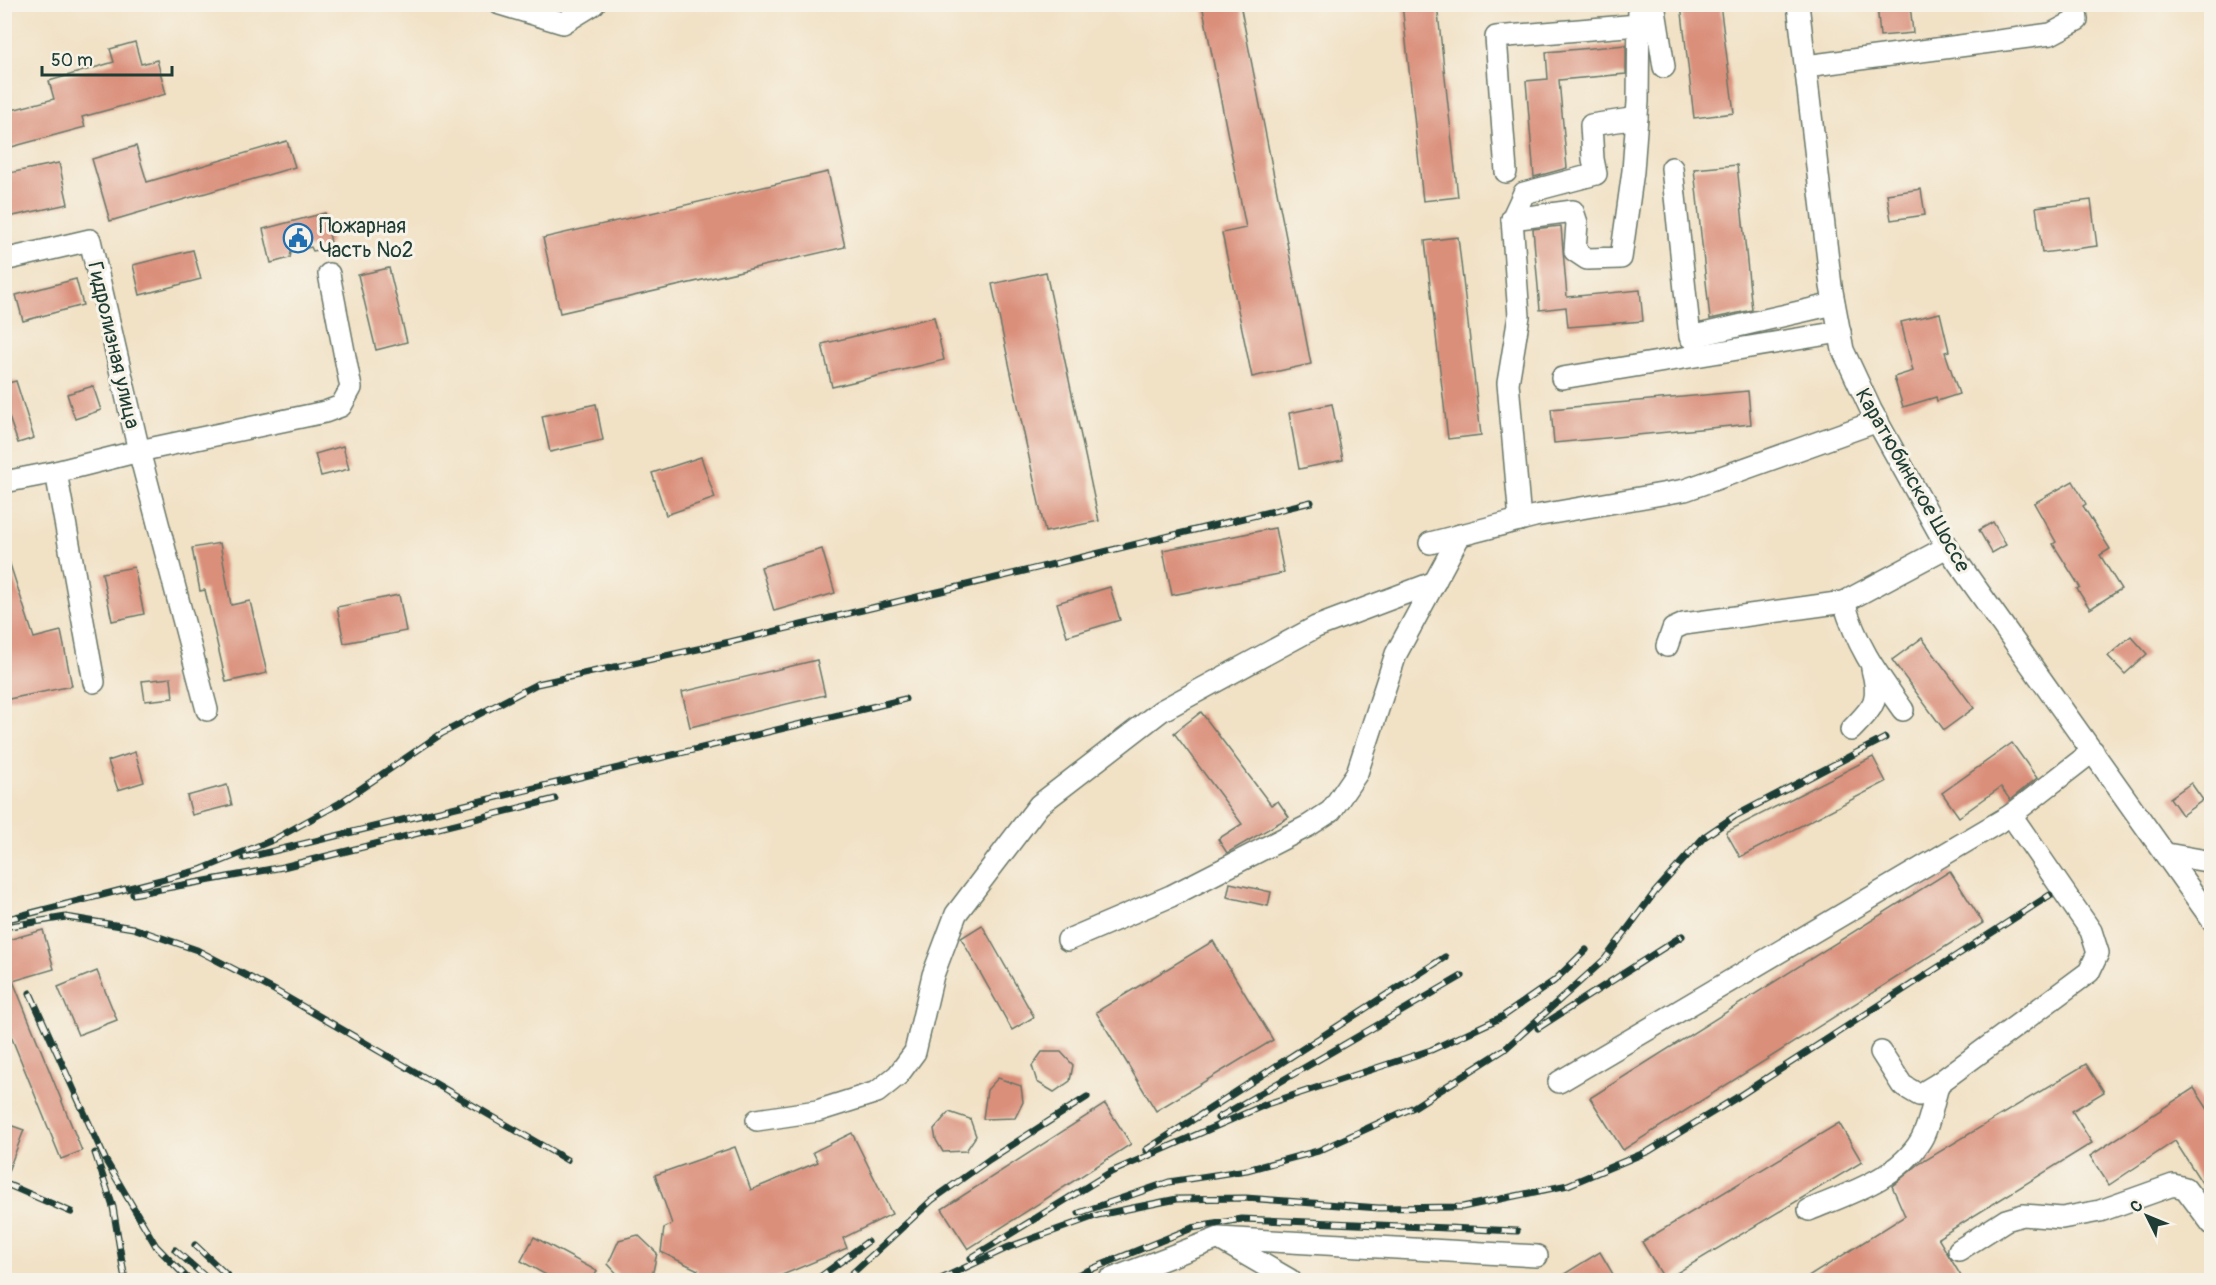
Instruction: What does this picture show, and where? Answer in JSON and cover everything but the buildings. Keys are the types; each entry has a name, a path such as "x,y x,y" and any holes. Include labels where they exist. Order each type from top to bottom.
{"street":[{"path":"500,4 564,23 594,4"},
{"path":"1654,4 1664,67"},
{"name":"Каратюбинское Шоссе","path":"1798,4 1834,304 1843,350 1878,421 1947,547 2167,854 2211,920"},
{"path":"1806,66 2051,34 2077,20 2075,4"},
{"path":"1506,172 1496,37 1638,15 1637,118 1621,258 1587,259 1575,251 1577,223 1574,211 1512,219"},
{"path":"1520,520 1508,383 1519,315 1512,219 1524,193 1596,174 1592,125 1637,118"},
{"path":"1672,168 1690,337 1834,304"},
{"name":"Гидролизная улица","path":"4,260 90,240 139,451 56,472 4,482"},
{"path":"207,710 139,451 324,412 341,406 351,388 329,274"},
{"path":"1562,378 1840,332"},
{"path":"1430,543 1520,520 1685,489 1878,421"},
{"path":"56,472 94,682"},
{"path":"1068,940 1171,896 1308,826 1331,811 1357,773 1396,654 1460,535"},
{"path":"1667,646 1673,629 1684,624 1844,602 1947,547"},
{"path":"757,1120 828,1108 878,1092 898,1075 915,1052 933,975 956,914 1039,805 1161,711 1316,627 1435,582"},
{"path":"1844,602 1854,636 1871,666 1903,710"},
{"path":"1851,730 1875,705 1877,687 1871,666"},
{"path":"1559,1082 2011,815 2093,751"},
{"path":"1881,1052 1902,1084 1919,1095 1939,1083 2089,972 2098,953 2091,931 2011,815"},
{"path":"2167,854 2211,862"},
{"path":"1809,1210 1874,1183 1901,1162 1921,1140 1939,1083"},
{"path":"1959,1250 2006,1220 2023,1215 2062,1218 2100,1211 2173,1185 2185,1188 2211,1224"},
{"path":"1219,1238 1290,1281"},
{"path":"1109,1281 1219,1238 1537,1256"}],"railway":[{"path":"4,920 200,870 275,839 340,803 441,734 537,684 730,642 1311,502"},
{"path":"244,858 905,699"},
{"path":"1079,1213 1169,1182 1247,1170 1318,1151 1414,1107 1505,1049 1605,959 1655,892 1704,837 1735,816 1885,738"},
{"path":"133,894 283,867 555,799"},
{"path":"939,1280 1009,1247 1098,1215 1177,1199 1246,1198 1379,1208 1462,1207 1568,1185 1649,1151 1736,1098 2050,895"},
{"path":"10,926 66,917 133,928 197,950 274,990 567,1160"},
{"path":"1538,1028 1682,936"},
{"path":"971,1258 1111,1172 1267,1104 1431,1050 1502,1017 1554,981 1586,950"},
{"path":"1146,1150 1445,957"},
{"path":"1218,1118 1462,976"},
{"path":"30,993 106,1161 156,1246 189,1280"},
{"path":"845,1280 932,1200 990,1159 1087,1097"},
{"path":"95,1153 113,1207 125,1280"},
{"path":"4,1183 71,1212"},
{"path":"1065,1280 1192,1228 1242,1219 1517,1231"},
{"path":"816,1280 867,1242"},
{"path":"195,1245 232,1280"},
{"path":"175,1250 209,1280"}],"place":[{"name":"Пожарная Часть №2","path":"298,238"}]}
